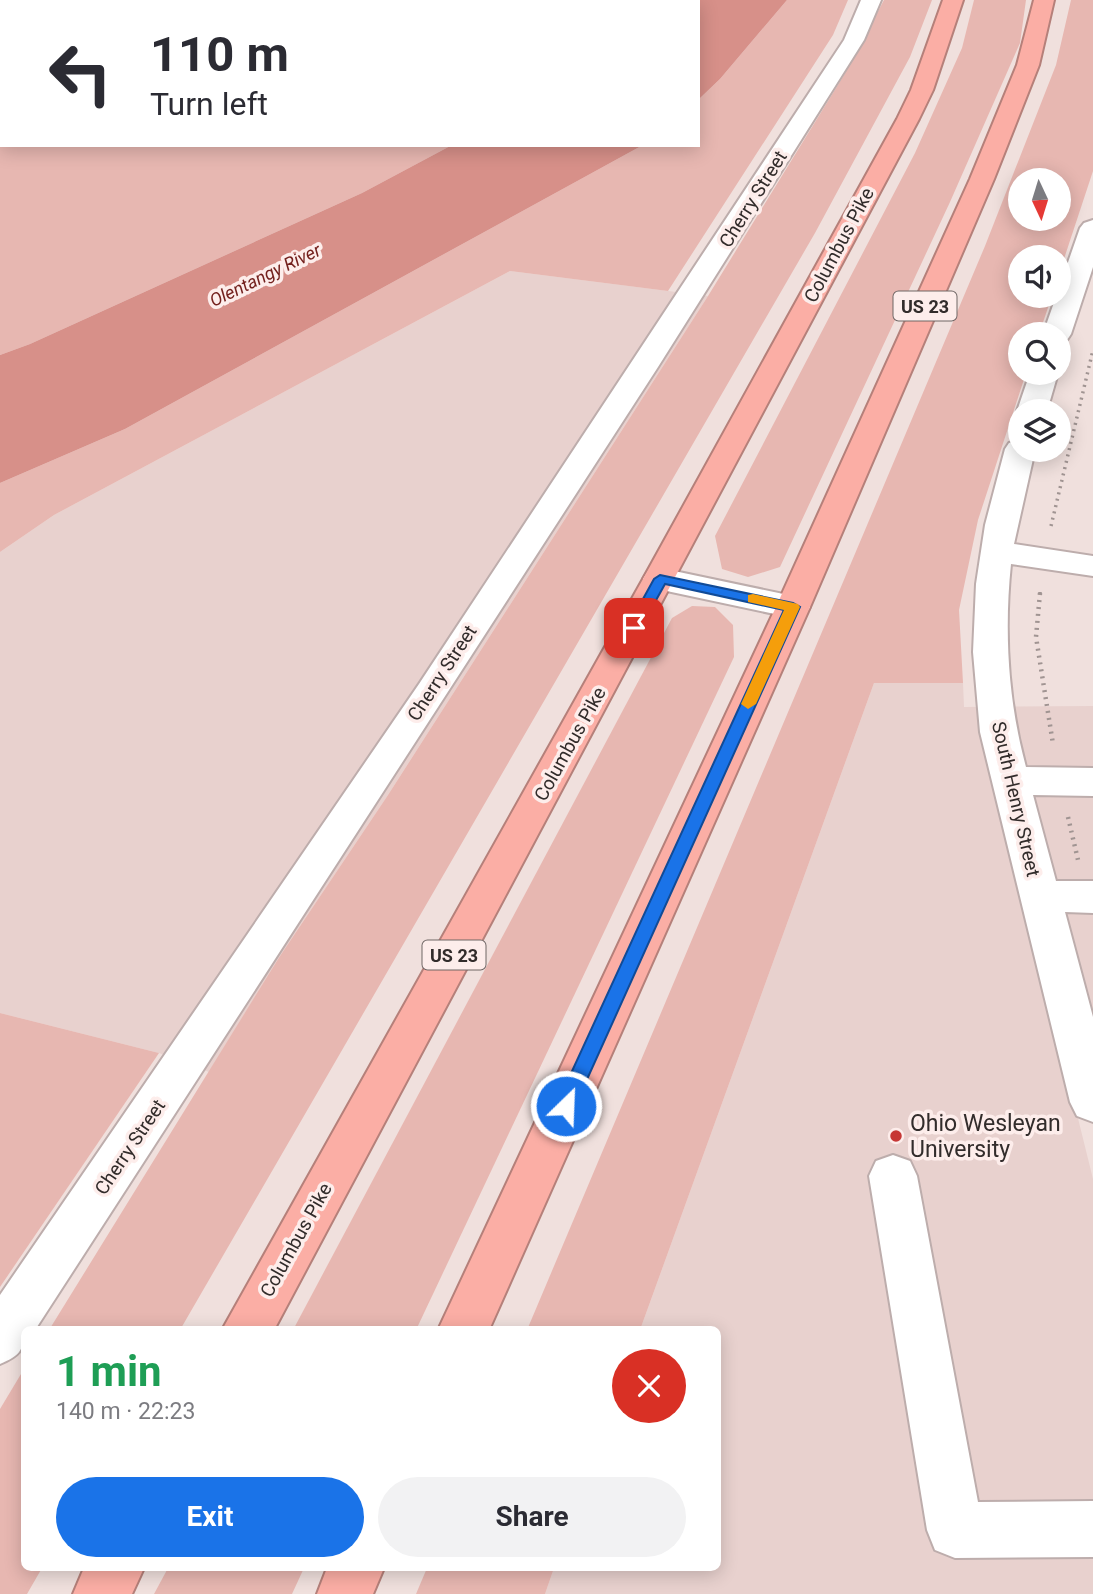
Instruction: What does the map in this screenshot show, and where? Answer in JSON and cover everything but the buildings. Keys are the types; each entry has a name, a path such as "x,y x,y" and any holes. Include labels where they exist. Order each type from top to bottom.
{"highway":[{"name":"Columbus Pike","path":"249,1326 660,579 908,119 922,90 953,0"},
{"name":"US 23","path":"465,1326 793,607 1016,99 1039,32 1044,0"},
{"path":"101,1594 114,1571"},
{"path":"345,1594 355,1571"}],"street":[{"name":"Cherry Street","path":"0,1339 216,1019 670,330 853,40 872,0"},
{"path":"1063,322 1085,273 1093,228"},
{"name":"South Henry Street","path":"1016,462 1009,484 991,603 992,674 998,732 1093,1102"},
{"path":"997,552 1093,566"},
{"path":"660,579 793,607"},
{"path":"1010,781 1076,781"},
{"path":"1039,896 1090,897"},
{"path":"894,1176 955,1530 1093,1529"}],"path":[{"path":"1090,897 1076,781 1036,637 1043,558 1093,351"}],"shaded area":[{"path":"787,0 848,0 833,35 668,291 510,271 54,515 0,552 0,483 125,429 639,147 700,147 700,98 720,79"},
{"path":"884,0 932,0 910,57 815,233 182,1326 51,1326 280,956 388,795 708,296 844,75"},
{"path":"974,0 1026,0 1020,43 950,202 780,567 748,577 722,569 715,536 915,153 962,48"},
{"path":"1071,0 1093,0 1093,171 1069,245 1008,245 1008,308 1048,308 1043,322 1008,322 1008,385 1022,385 1018,399 1008,399 1008,428 978,520 959,610 963,683 874,683 641,1326 529,1326 1008,187 1008,231 1071,231 1071,168 1016,168 1056,65"},
{"path":"0,147 448,147 362,193 30,344 0,355"},
{"path":"510,271 708,296 388,795 280,956 209,1072 159,1053 0,1013 0,552 54,515"},
{"path":"692,606 715,607 733,625 734,657 418,1326 295,1326 672,618"},
{"name":"Ohio Wesleyan University","path":"874,683 963,683 964,707 1093,706 1093,1093 1072,1094 1093,1179 1093,1594 545,1594 553,1571 721,1571 721,1326 641,1326"},
{"path":"0,1013 159,1053 0,1287"},
{"path":"21,1374 21,1571 40,1571 27,1594 0,1594 0,1409"},
{"path":"166,1571 303,1571 292,1594 154,1594"},
{"path":"426,1571 553,1571 545,1594 416,1594"}],"water":[{"path":"700,0 787,0 720,79 700,98"},
{"name":"Olentangy River","path":"448,147 639,147 125,429 0,483 0,355 30,344 362,193"}],"slow traffic":[{"path":"748,704 793,607 753,599"}],"place":[{"name":"Ohio Wesleyan University","path":"896,1136"}],"route":[{"path":"566,1106 793,607 660,579 634,628"}]}
